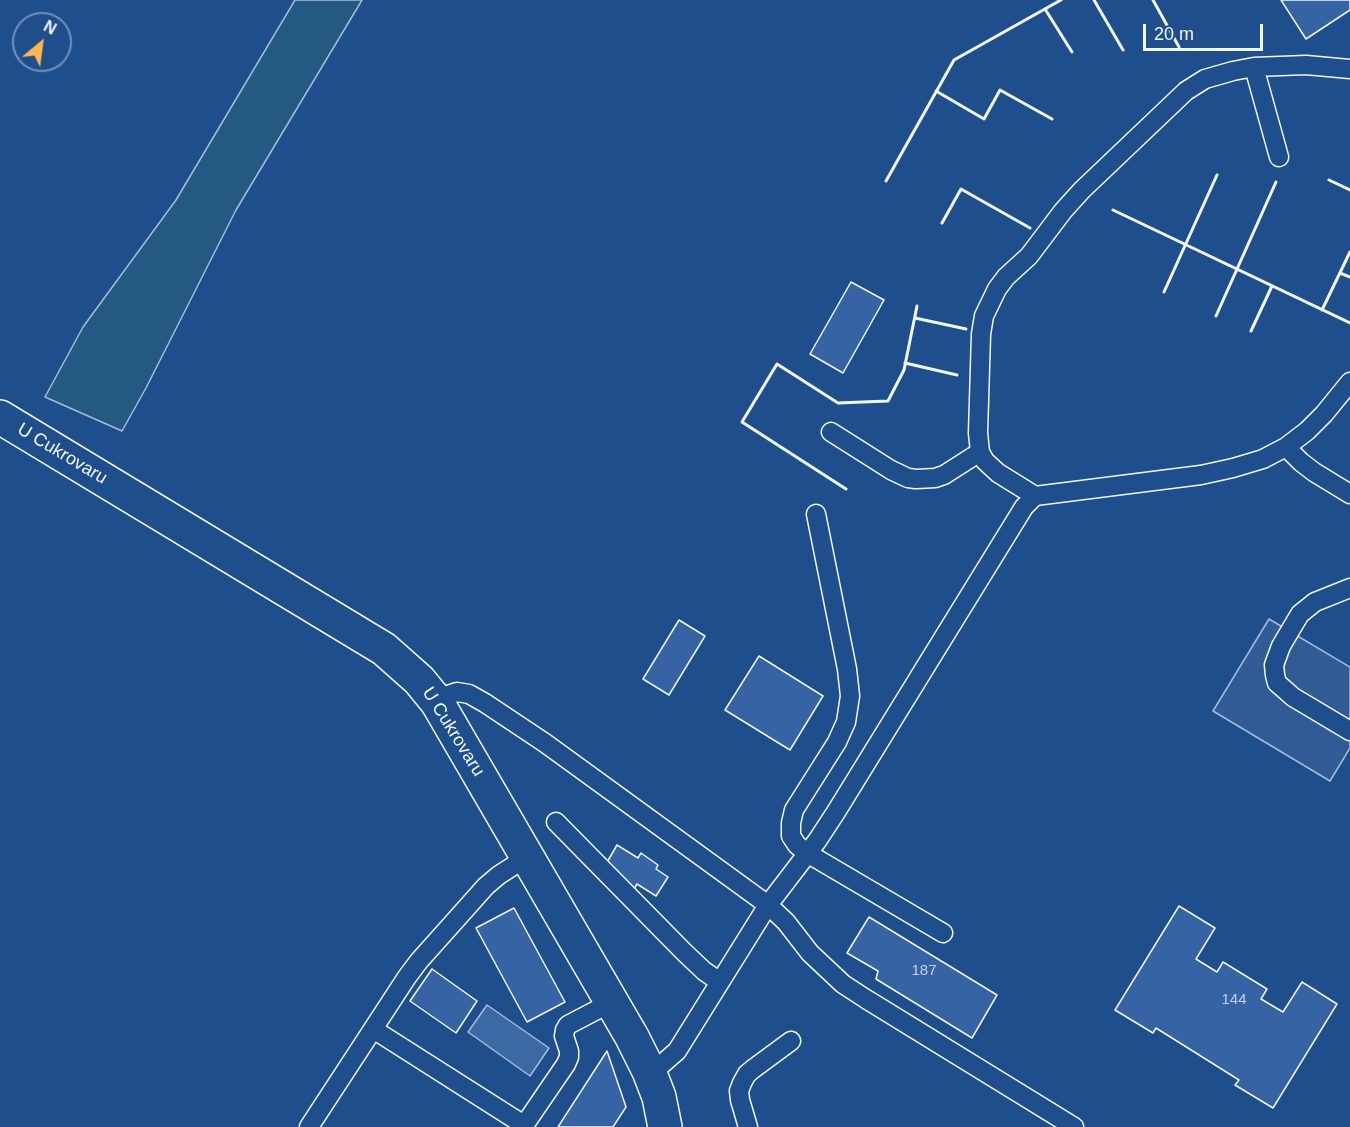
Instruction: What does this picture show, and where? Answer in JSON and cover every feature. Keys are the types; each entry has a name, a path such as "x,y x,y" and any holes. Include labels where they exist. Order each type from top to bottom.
{"street":[{"name":"U Cukrovaru","path":"0,417 384,649 419,680 437,702 632,1036 649,1071 665,1127"}],"lane":[{"path":"1035,496 985,462 980,452 978,433 981,334 984,316 997,289 1034,250 1082,190 1186,91 1205,79 1254,68 1306,65 1350,69"},
{"path":"1254,68 1279,157"},
{"path":"649,1071 662,1065 677,1051 768,905 807,854 842,802 1024,507 1035,496 1201,475 1263,459 1286,447 1307,431 1350,382"},
{"path":"831,432 891,470 908,478 935,478 944,475 980,452"},
{"path":"1286,447 1314,472 1350,494"},
{"path":"816,514 847,669 850,696 846,722 837,742 794,810 791,823 792,836 797,845 807,854 943,933"},
{"path":"1350,588 1315,602 1300,614 1281,646 1274,665 1277,683 1293,697 1350,731"},
{"path":"437,702 448,695 462,692 477,698 545,743 768,905 786,922 810,952 843,984 1074,1127"},
{"path":"556,822 684,952 720,982"},
{"path":"309,1127 407,977 486,886 527,857"},
{"path":"373,1029 523,1126 566,1064 569,1051 564,1036 568,1025 612,1002"},
{"path":"748,1127 740,1100 742,1083 747,1074 791,1041"}],"shaded area":[{"path":"295,0 362,0 236,210 122,431 45,397 83,327 176,200"},
{"path":"1269,619 1350,667 1350,748 1330,781 1213,711"},
{"path":"487,1005 549,1048 530,1076 468,1032"}],"building":[{"path":"1281,0 1350,0 1350,10 1306,39"},
{"path":"851,282 884,300 843,373 810,354"},
{"path":"679,620 705,636 669,695 643,679"},
{"path":"759,656 823,696 790,750 725,710"},
{"path":"617,845 638,858 641,853 658,865 656,869 668,877 656,896 637,884 634,889 617,877 619,873 606,864"},
{"path":"1179,906 1215,928 1196,959 1217,972 1223,962 1267,989 1261,999 1283,1012 1302,982 1337,1004 1273,1108 1235,1085 1239,1080 1156,1028 1153,1033 1115,1010"},
{"path":"514,908 565,1002 527,1022 476,928"},
{"path":"869,917 997,995 972,1038 876,979 878,971 847,953"},
{"path":"432,969 477,1001 456,1033 410,1001"},
{"path":"607,1051 626,1107 613,1127 558,1127"}],"wall":[{"path":"886,181 954,60 1061,0"},
{"path":"1094,0 1123,50"},
{"path":"1153,0 1179,47"},
{"path":"1045,9 1072,52"},
{"path":"936,91 984,119 1000,90 1052,119"},
{"path":"1164,292 1217,175"},
{"path":"1329,180 1350,190"},
{"path":"1216,316 1276,182"},
{"path":"942,223 961,189 1030,228"},
{"path":"1113,210 1350,323"},
{"path":"1322,310 1350,252"},
{"path":"1340,273 1350,277"},
{"path":"1251,331 1272,286"},
{"path":"846,489 742,422 777,364 838,403 888,401 904,370 917,306"},
{"path":"915,318 966,329"},
{"path":"905,363 957,375"}]}
